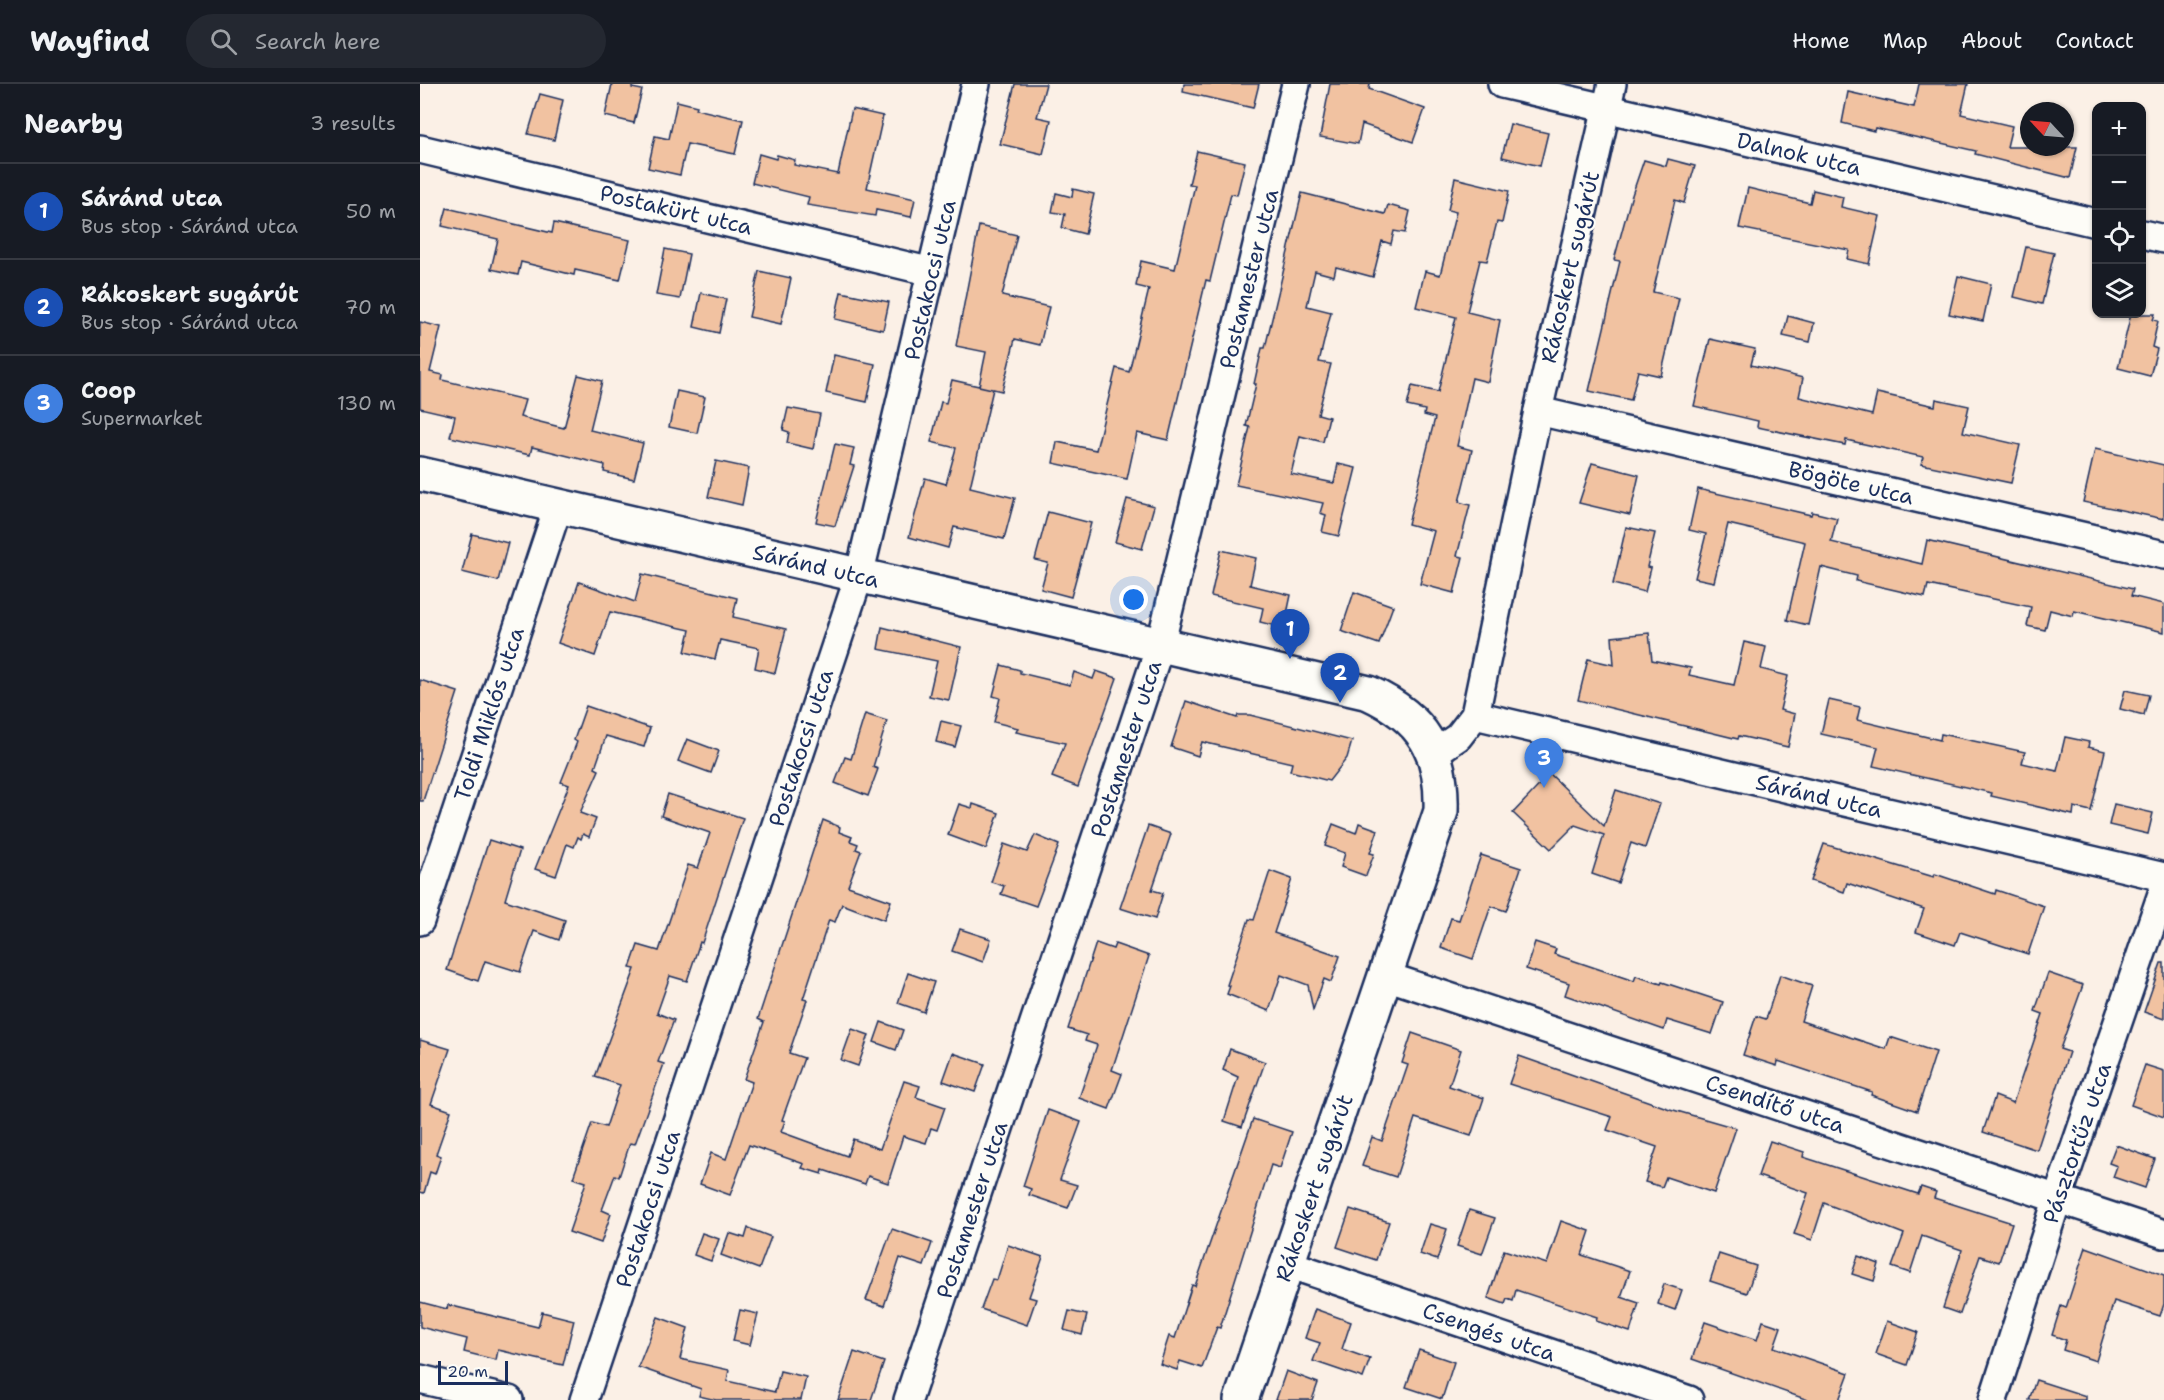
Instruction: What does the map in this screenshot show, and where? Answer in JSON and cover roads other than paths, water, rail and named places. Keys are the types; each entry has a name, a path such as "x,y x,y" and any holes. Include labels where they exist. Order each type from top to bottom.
{"street":[{"name":"Postakocsi utca","path":"584,1400 859,576 976,84"},
{"name":"Postamester utca","path":"908,1400 1160,646 1296,84"},
{"name":"Dalnok utca","path":"1502,84 1609,96 2092,222"},
{"name":"Rákoskert sugárút","path":"1241,1400 1441,811 1440,770 1434,753 1458,737 1475,715 1538,411 1609,96"},
{"name":"Postakürt utca","path":"420,149 932,272"},
{"path":"2146,235 2164,239"},
{"name":"Bögöte utca","path":"1538,411 2164,555"},
{"name":"Sáránd utca","path":"420,474 1370,693 1391,703 1408,715 1423,733 1434,753"},
{"name":"Toldi Miklós utca","path":"420,921 558,507"},
{"name":"Sáránd utca","path":"1475,715 2164,877"},
{"name":"Pásztortűz utca","path":"1993,1400 2058,1197 2164,888"},
{"name":"Csendítő utca","path":"1386,976 2164,1234"},
{"name":"Csengés utca","path":"1288,1264 1689,1400"},
{"path":"420,1379 509,1400"}],"place":[{"name":"Sáránd utca","path":"1290,659"},
{"name":"Rákoskert sugárút","path":"1340,703"},
{"name":"Coop","path":"1544,788"}]}
